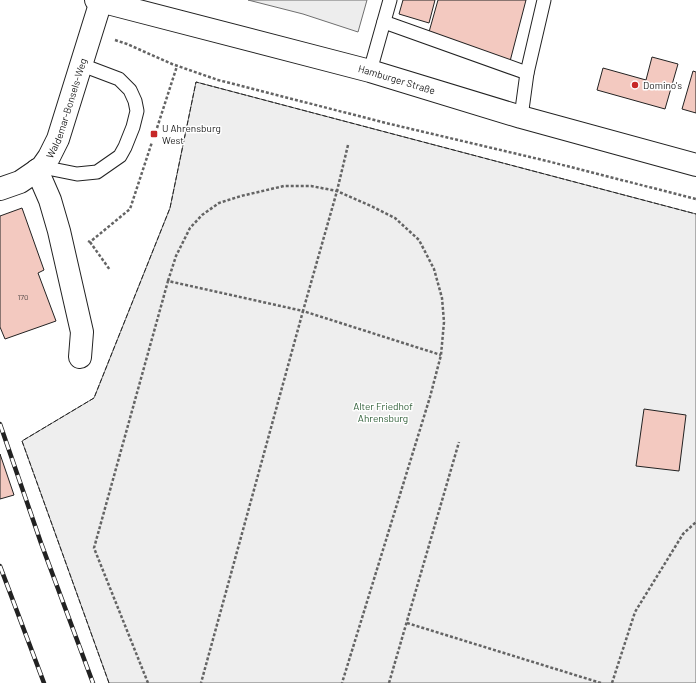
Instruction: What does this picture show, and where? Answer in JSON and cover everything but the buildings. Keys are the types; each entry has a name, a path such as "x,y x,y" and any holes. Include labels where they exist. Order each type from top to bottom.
{"main road":[{"name":"Waldemar-Bonsels-Weg","path":"0,189 20,182 40,169 58,139 92,33 100,0"},
{"name":"Hamburger Straße","path":"100,0 370,71 521,117 696,165"},
{"path":"40,169 59,231 82,332 80,357"}],"lane":[{"path":"370,71 390,0"},
{"path":"521,117 527,73 544,0"},
{"path":"384,22 527,73"},
{"path":"40,169 77,174 97,172 120,156 133,127 136,111 135,101 130,90 119,79 82,65"}],"path":[{"path":"92,33 127,44 177,66 225,82 394,125 547,161 696,200"},
{"path":"154,134 177,66"},
{"path":"90,242 130,209 152,142"},
{"path":"201,683 337,191 348,145"},
{"path":"148,683 94,548 168,281 176,256 190,228 202,215 218,203 284,186 311,186 337,191 395,218 420,240 434,269 442,298 444,322 441,355 430,397 342,683"},
{"path":"59,231 90,242 110,270"},
{"path":"168,281 303,311 441,355"},
{"path":"389,683 459,442"},
{"path":"612,683 635,612 684,534 696,522"},
{"path":"407,623 601,683"}],"green space":[{"name":"Alter Friedhof Ahrensburg","path":"196,82 696,214 696,683 109,683 22,441 94,398 170,208"}],"shaded area":[{"path":"248,0 367,0 358,32 303,14"}],"railway":[{"path":"0,424 41,543 93,683"},
{"path":"0,566 44,683"}],"fence":[{"path":"109,683 22,441 94,398 170,208 196,82 696,214"}],"place":[{"name":"Domino's","path":"635,85"},
{"name":"U Ahrensburg West","path":"154,134"}]}
